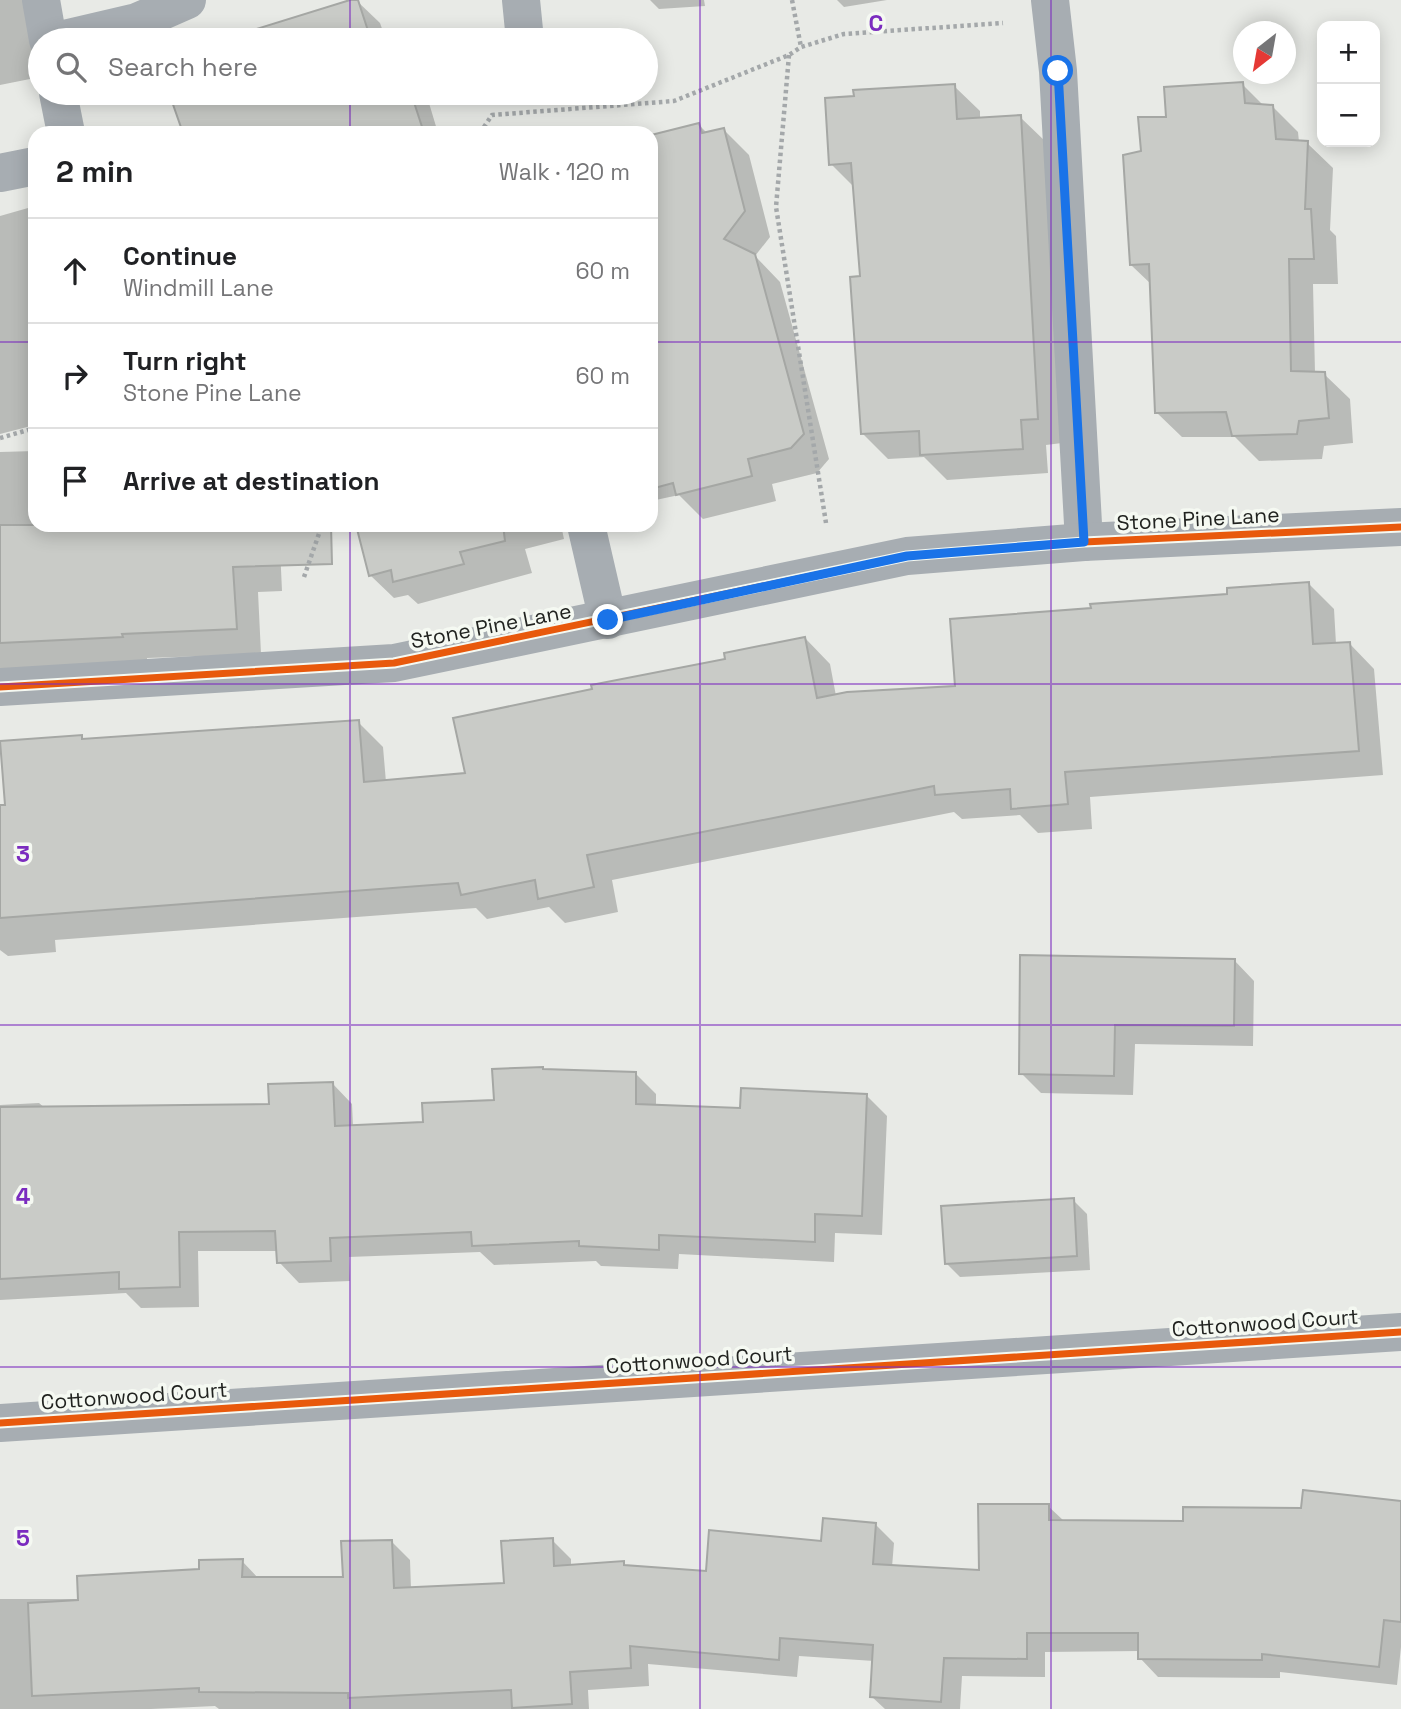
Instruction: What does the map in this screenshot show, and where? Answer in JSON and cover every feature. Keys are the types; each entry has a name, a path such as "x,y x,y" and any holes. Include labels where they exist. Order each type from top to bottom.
{"street":[{"path":"41,0 46,28"},
{"path":"111,28 137,22 187,0"},
{"path":"521,0 524,28"},
{"path":"1051,10 1058,71 1084,542"},
{"path":"60,105 65,126"},
{"path":"0,173 28,167"},
{"name":"Stone Pine Lane","path":"0,687 394,663 907,556 1084,542 1401,527"},
{"path":"588,532 608,620"},
{"name":"Cottonwood Court","path":"0,1423 1401,1332"}],"path":[{"path":"792,0 801,47"},
{"path":"658,102 674,101 789,55 801,47 844,34 1051,10"},
{"path":"789,55 776,208 834,571"},
{"path":"485,126 492,115 622,105"},
{"path":"0,438 28,430"},
{"path":"304,577 320,532"}],"building":[{"path":"350,0 358,0 367,28 260,28"},
{"path":"955,84 957,119 1021,115 1038,419 1021,420 1023,449 920,455 919,431 861,434 850,277 860,276 851,163 829,165 825,98 854,96 853,90"},
{"path":"1243,84 1245,103 1273,105 1276,139 1308,141 1305,209 1311,209 1314,259 1289,259 1291,371 1325,372 1329,418 1299,421 1297,434 1232,436 1226,412 1155,413 1149,264 1130,265 1123,155 1141,151 1138,117 1166,117 1164,87"},
{"path":"173,105 415,105 422,126 181,126"},
{"path":"699,123 702,133 724,128 745,211 724,239 755,254 804,434 791,448 748,459 752,476 676,495 673,483 658,487 658,133"},
{"path":"0,525 28,525 28,532 331,532 332,564 233,567 237,629 0,643"},
{"path":"358,532 504,532 505,541 460,552 464,564 393,582 391,570 369,576"},
{"path":"1309,582 1313,644 1350,642 1359,751 1065,772 1068,804 1011,809 1010,789 935,795 934,786 587,855 594,887 538,899 535,880 461,895 458,883 0,918 0,805 5,805 0,741 82,735 82,739 359,720 364,782 465,773 453,718 592,689 591,685 725,659 724,653 805,637 817,698 847,692 955,686 950,619 1091,608 1090,604 1227,594 1227,588"},
{"path":"1020,955 1235,959 1234,1026 1115,1025 1114,1076 1019,1074"},
{"path":"543,1067 636,1072 636,1104 740,1108 741,1088 867,1094 862,1216 815,1214 815,1242 659,1235 659,1250 579,1246 579,1241 472,1246 471,1232 330,1238 331,1261 277,1263 275,1231 179,1232 180,1287 119,1289 119,1272 0,1279 0,1107 269,1104 268,1084 333,1082 335,1126 423,1122 422,1103 494,1100 492,1069"},
{"path":"1074,1198 1077,1256 945,1264 941,1206"},
{"path":"1303,1490 1401,1501 1401,1622 1384,1620 1379,1667 1262,1654 1262,1660 1138,1659 1138,1633 1027,1633 1027,1659 944,1658 941,1702 870,1697 873,1645 780,1638 779,1660 630,1646 631,1668 570,1672 572,1704 512,1708 511,1690 348,1698 348,1693 199,1692 199,1688 32,1696 28,1603 78,1600 77,1576 199,1569 199,1560 243,1559 242,1577 343,1577 341,1541 392,1540 394,1588 504,1583 501,1541 553,1538 554,1566 624,1561 624,1565 706,1571 709,1530 821,1541 823,1518 876,1523 873,1564 979,1570 978,1504 1049,1504 1049,1520 1183,1521 1183,1507 1301,1508"}],"cycle path":[{"path":"0,687 394,663 907,556 1084,542 1401,527"},
{"path":"0,1423 1401,1332"}],"route":[{"path":"608,620 907,556 1084,542 1058,71"}]}
